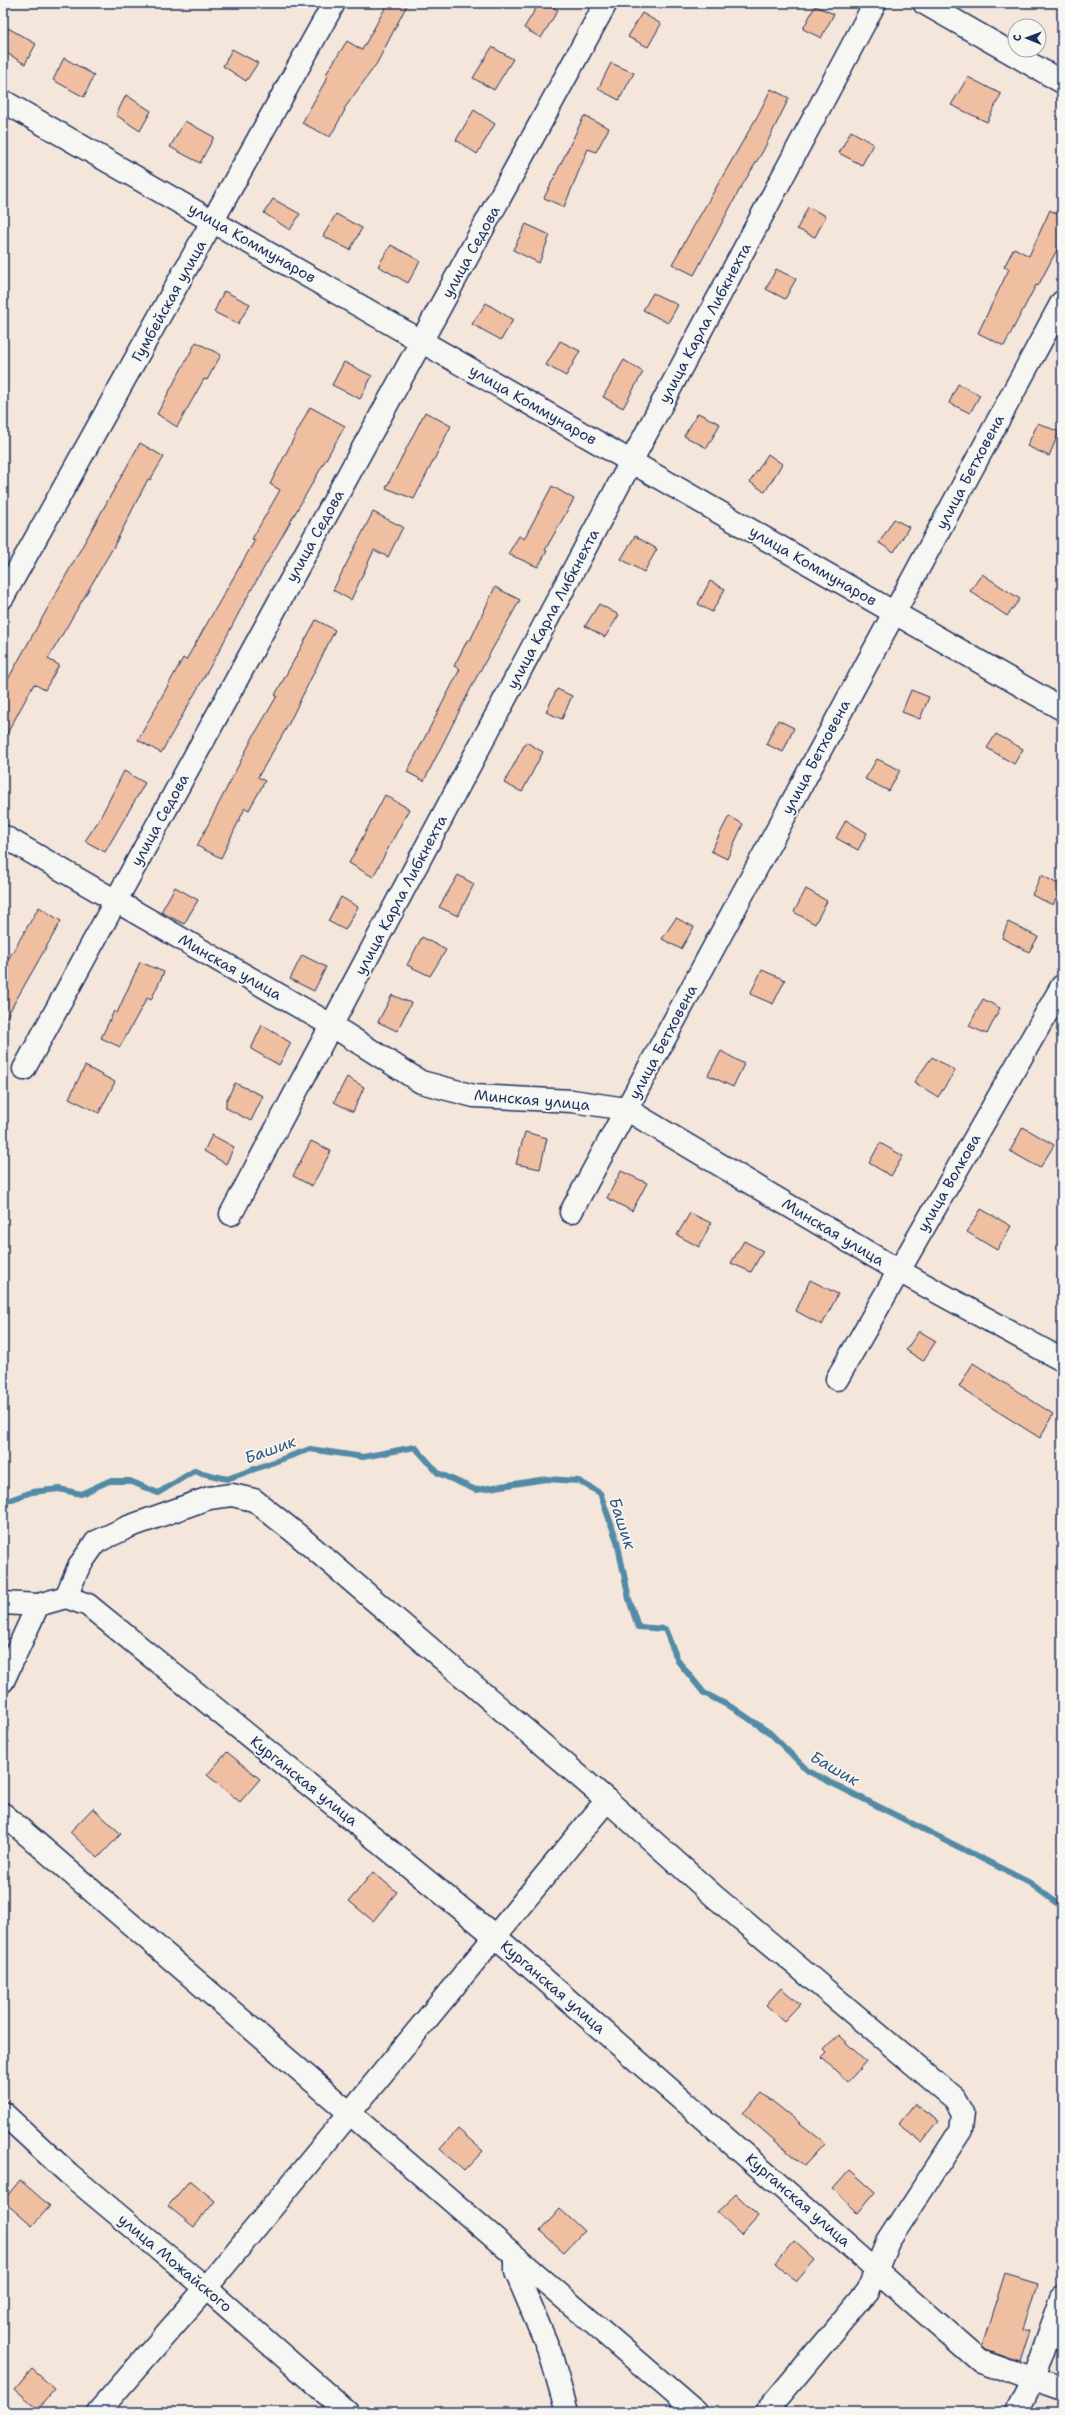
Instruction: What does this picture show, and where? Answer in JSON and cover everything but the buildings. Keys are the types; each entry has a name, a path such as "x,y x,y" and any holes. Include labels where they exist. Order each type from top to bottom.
{"street":[{"name":"улица Седова","path":"24,1069 606,3"},
{"name":"улица Карла Либкнехта","path":"231,1214 875,3"},
{"path":"924,3 1062,82"},
{"name":"Гумбейская улица","path":"3,597 214,222 327,5"},
{"name":"улица Коммунаров","path":"3,101 1062,709"},
{"name":"улица Бетховена","path":"571,1212 1062,302"},
{"name":"Минская улица","path":"3,836 331,1025 421,1082 474,1096 572,1101 626,1109 899,1271 1062,1360"},
{"name":"улица Волкова","path":"837,1379 1062,986"},
{"path":"3,1603 38,1605 66,1598 78,1566 96,1542 128,1527 209,1498 232,1495 254,1500 298,1535 607,1800 714,1896 955,2099 963,2113 961,2130 888,2242 868,2290 766,2412"},
{"name":"Курганская улица","path":"66,1598 88,1605 496,1937 877,2269 980,2361 1062,2390"},
{"path":"3,1681 38,1605"},
{"path":"98,2412 206,2288 350,2115 607,1800"},
{"path":"3,1814 696,2412"},
{"name":"улица Можайского","path":"3,2113 69,2174 206,2288 347,2412"},
{"path":"516,2257 516,2272 550,2352 567,2412"},
{"path":"1017,2412 1033,2379 1062,2298"}],"waterway":[{"name":"Башик","path":"3,1497 7,1501 32,1492 59,1489 81,1494 109,1481 130,1481 158,1493 194,1471 227,1479 310,1449 363,1457 415,1447 438,1473 476,1490 546,1479 579,1481 600,1493 617,1541 629,1599 638,1627 665,1629 678,1661 704,1693 735,1709 770,1733 808,1771 1030,1883 1062,1907"}]}
